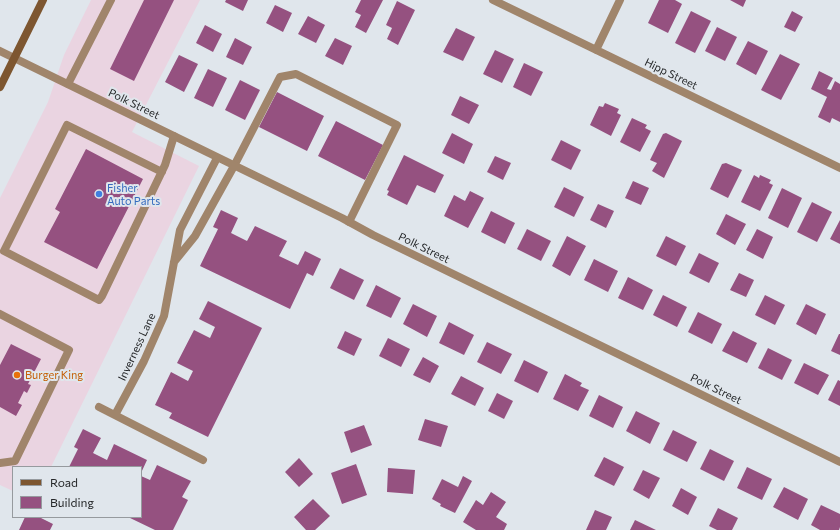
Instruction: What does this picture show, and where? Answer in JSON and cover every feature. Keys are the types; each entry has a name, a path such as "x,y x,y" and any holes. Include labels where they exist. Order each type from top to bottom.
{"main road":[{"path":"0,87 44,0"}],"street":[{"name":"Hipp Street","path":"492,0 840,168"},
{"path":"596,50 620,0"},
{"path":"68,84 109,1"},
{"name":"Polk Street","path":"0,51 373,235 840,462"},
{"name":"Inverness Lane","path":"174,262 195,236 234,166 280,77 296,74 397,125 349,222"},
{"path":"162,172 67,125 2,250 99,300 162,172 174,136"},
{"name":"Inverness Lane","path":"116,415 144,361 164,316 180,230 217,158"},
{"path":"0,314 70,350 15,461 0,463"},
{"path":"99,407 203,460"}],"shaded area":[{"path":"91,0 200,0 132,132 199,166 51,466 12,466 12,491 0,485 0,198 48,102 64,55"}],"building":[{"path":"144,0 174,0 134,81 110,69"},
{"path":"226,0 248,0 243,11 225,2"},
{"path":"361,0 383,0 366,33 355,27 361,15 355,12"},
{"path":"659,0 675,0 682,4 668,33 648,23"},
{"path":"730,0 746,0 743,7"},
{"path":"397,1 415,10 398,45 387,39 392,28 386,25"},
{"path":"275,5 292,13 283,32 266,23"},
{"path":"691,11 711,21 695,53 675,43"},
{"path":"792,11 803,17 795,32 784,27"},
{"path":"308,16 325,25 316,43 298,34"},
{"path":"205,25 222,34 213,52 196,43"},
{"path":"717,27 737,37 725,61 705,51"},
{"path":"456,28 475,37 463,61 443,52"},
{"path":"235,38 252,47 243,65 226,57"},
{"path":"335,38 352,46 343,65 325,56"},
{"path":"748,41 768,51 756,75 736,64"},
{"path":"495,50 514,59 502,83 483,74"},
{"path":"780,54 800,64 781,100 761,90"},
{"path":"179,55 198,64 184,92 165,82"},
{"path":"524,63 543,72 531,96 513,87"},
{"path":"208,69 227,78 213,107 194,98"},
{"path":"819,71 833,78 827,89 831,90 835,81 840,84 840,122 832,118 830,123 818,117 827,97 811,89"},
{"path":"240,80 260,90 245,120 225,110"},
{"path":"277,92 324,116 307,151 259,127"},
{"path":"460,96 479,105 469,124 451,115"},
{"path":"605,103 619,109 617,113 621,115 611,136 590,125 599,106 603,107"},
{"path":"632,118 647,125 645,128 651,131 640,152 620,142"},
{"path":"336,121 383,145 365,180 318,156"},
{"path":"452,133 473,144 464,164 442,153"},
{"path":"666,133 682,141 664,178 652,171 657,163 650,160 663,134"},
{"path":"561,140 581,150 571,170 551,160"},
{"name":"Fisher Auto Parts","path":"86,149 143,179 97,269 44,242 60,212 55,209"},
{"path":"404,155 444,175 435,193 417,185 407,205 387,195 389,191 387,190"},
{"path":"495,156 511,163 503,180 487,172"},
{"path":"726,163 742,170 728,198 710,189 722,164"},
{"path":"754,175 759,178 760,175 771,180 769,183 773,185 760,211 741,202"},
{"path":"633,181 649,188 641,205 625,198"},
{"path":"564,187 584,197 574,217 554,207"},
{"path":"782,188 802,198 788,228 768,218"},
{"path":"470,191 484,198 468,228 444,216 454,195 465,201"},
{"path":"812,202 832,212 817,242 797,232"},
{"path":"598,204 614,211 606,228 590,220"},
{"path":"221,210 238,218 231,233 247,241 255,226 287,241 279,256 298,265 305,251 321,259 313,276 307,273 290,309 200,266 218,229 213,227"},
{"path":"491,211 515,223 505,244 481,232"},
{"path":"726,214 746,224 735,245 716,234"},
{"path":"840,220 840,244 830,239"},
{"path":"527,229 551,241 541,261 517,249"},
{"path":"757,229 773,237 763,259 746,250"},
{"path":"567,236 586,246 570,276 552,266"},
{"path":"666,236 686,246 676,266 656,256"},
{"path":"699,253 719,263 709,283 689,273"},
{"path":"594,259 618,271 608,292 584,280"},
{"path":"340,268 364,280 354,300 330,288"},
{"path":"739,273 754,280 746,297 730,290"},
{"path":"628,277 653,290 643,310 618,298"},
{"path":"376,285 401,298 391,318 366,306"},
{"path":"663,295 687,307 677,327 653,315"},
{"path":"765,295 785,305 775,325 755,315"},
{"path":"208,301 262,328 208,437 169,418 172,413 155,405 171,372 188,381 193,371 177,363 194,330 210,338 215,327 199,319"},
{"path":"413,304 437,316 427,337 403,324"},
{"path":"806,304 826,314 816,335 796,324"},
{"path":"698,312 722,324 712,344 688,332"},
{"path":"449,322 474,335 464,355 439,343"},
{"path":"345,331 362,339 354,356 337,348"},
{"path":"733,331 757,343 747,363 722,351"},
{"path":"840,334 840,355 831,351"},
{"path":"388,338 410,349 401,367 379,356"},
{"path":"487,342 512,354 501,374 477,362"},
{"name":"Burger King","path":"11,344 41,359 28,384 31,385 27,393 24,391 18,403 22,405 16,416 0,407 0,365"},
{"path":"768,348 792,360 782,380 758,368"},
{"path":"423,357 439,366 430,383 413,375"},
{"path":"524,360 548,372 538,393 514,381"},
{"path":"804,363 829,375 818,395 794,383"},
{"path":"565,374 582,383 580,386 589,390 578,411 553,399"},
{"path":"461,376 484,388 475,406 451,394"},
{"path":"838,380 840,381 840,406 828,400"},
{"path":"497,393 513,401 504,419 488,411"},
{"path":"599,395 623,407 613,428 589,416"},
{"path":"636,411 660,423 650,444 626,431"},
{"path":"425,419 448,426 441,447 418,440"},
{"path":"364,425 372,445 351,453 344,432"},
{"path":"83,429 101,438 93,453 107,460 114,444 147,460 142,471 142,466 70,466 78,449 74,447"},
{"path":"673,430 697,442 687,462 663,450"},
{"path":"710,449 734,461 724,481 700,469"},
{"path":"604,457 624,467 614,486 594,476"},
{"path":"299,458 313,474 299,487 285,472"},
{"path":"356,464 367,495 342,504 331,473"},
{"path":"157,465 191,481 182,497 188,500 173,530 155,530 130,518 142,518 142,476 150,480"},
{"path":"747,467 772,479 762,500 737,488"},
{"path":"388,468 415,470 413,494 387,492"},
{"path":"643,470 660,478 649,499 633,490"},
{"path":"463,476 472,481 455,513 440,506 441,504 432,499 442,479 458,487"},
{"path":"784,487 808,499 798,520 773,507"},
{"path":"681,488 697,497 688,515 672,506"},
{"path":"491,492 506,502 496,517 507,524 504,530 476,530 463,522 476,500 483,505"},
{"path":"313,499 330,516 315,530 306,530 294,517"},
{"path":"821,505 840,514 839,530 820,530 811,525"},
{"path":"718,508 738,518 732,530 717,530 709,526"},
{"path":"595,510 612,517 606,530 586,530"},
{"path":"25,518 41,518 53,524 50,530 19,530"},
{"path":"635,520 656,530 630,530"}],"place":[{"name":"Fisher Auto Parts","path":"99,194"},
{"name":"Burger King","path":"17,375"}]}
